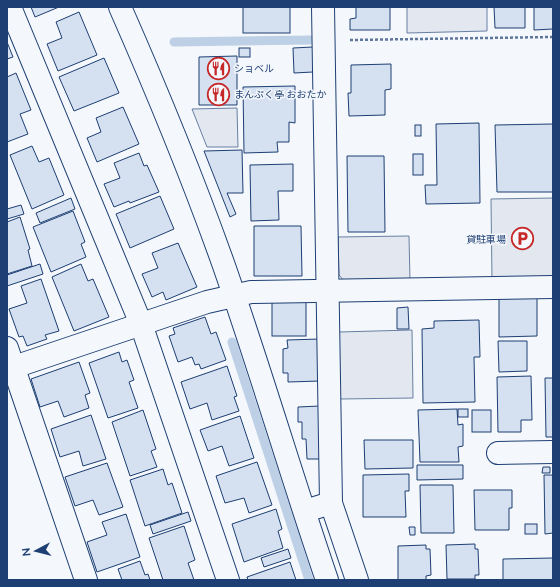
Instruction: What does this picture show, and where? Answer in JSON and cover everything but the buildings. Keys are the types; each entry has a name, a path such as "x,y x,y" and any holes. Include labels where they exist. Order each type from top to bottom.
{"street":[{"path":"10,7 141,324 228,580"},
{"path":"120,7 166,114 195,188 234,296 327,580"},
{"path":"323,7 331,503 358,580"},
{"path":"86,580 10,358 141,324 207,302 254,292 553,287"},
{"path":"498,453 553,452"},
{"path":"305,511 331,503"}],"path":[{"path":"324,40 553,37"}],"shaded area":[{"path":"407,7 487,7 487,31 407,33"},
{"path":"237,108 238,147 207,147 192,109"},
{"name":"貸駐車場","path":"553,198 553,279 492,280 491,199"},
{"path":"409,236 410,281 345,282 339,275 338,237"},
{"path":"412,330 413,398 340,399 339,332"}],"waterway":[{"path":"174,42 311,40"},
{"path":"232,342 309,580"}],"place":[{"name":"ショベル","path":"218,68"},
{"name":"まんぷく亭 おおたか","path":"218,94"},
{"name":"貸駐車場","path":"522,239"}]}
